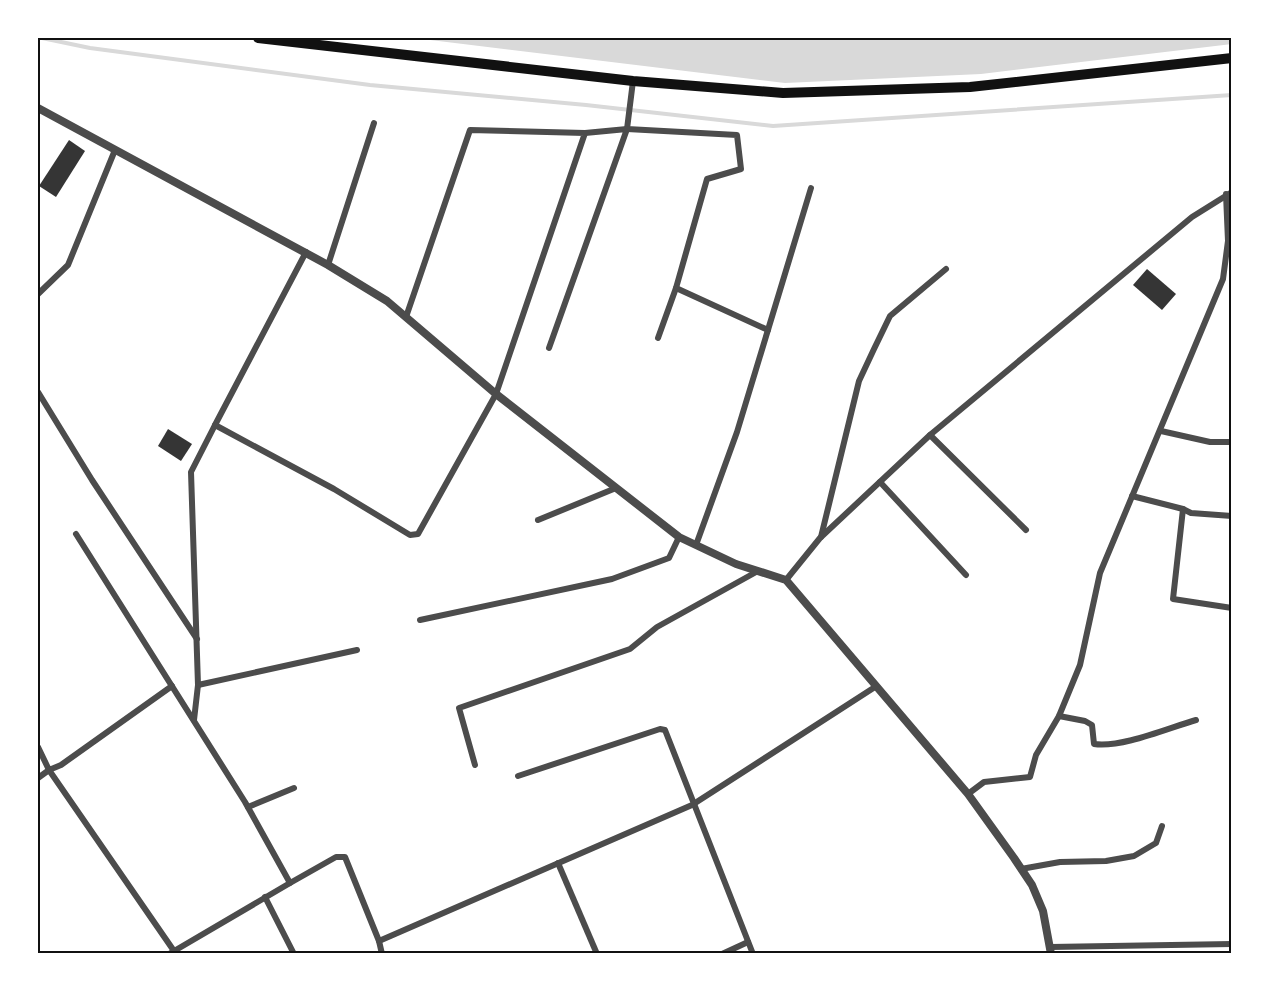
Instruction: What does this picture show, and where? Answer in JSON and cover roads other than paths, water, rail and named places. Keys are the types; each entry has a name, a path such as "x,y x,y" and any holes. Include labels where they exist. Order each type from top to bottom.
{"main road":[{"path":"258,38 633,81 783,93 970,87 1232,58"}],"street":[{"path":"549,348 627,129 633,81"},
{"path":"38,108 306,252 387,301 496,394 679,537 758,571 786,580 968,794 1021,869 1043,911 1050,950 1232,944"},
{"path":"328,265 374,123"},
{"path":"406,317 470,130 585,133 627,129 738,135 741,169 707,179 676,288 658,338"},
{"path":"215,425 415,536 496,394 585,133"},
{"path":"38,294 68,265 115,150"},
{"path":"696,545 737,432 811,188"},
{"path":"968,794 984,782 1030,777 1036,755 1059,716 1080,665 1100,573 1223,279 1228,240 1229,193"},
{"path":"786,580 820,538 930,435 1192,217 1229,193"},
{"path":"194,720 198,685 191,472 306,252"},
{"path":"820,538 859,381 890,316 946,269"},
{"path":"676,288 768,330"},
{"path":"38,392 92,480 197,640"},
{"path":"1161,431 1210,442 1232,442"},
{"path":"930,435 1026,530"},
{"path":"880,482 966,574"},
{"path":"538,520 616,488"},
{"path":"1131,496 1191,513 1232,516"},
{"path":"1183,509 1173,599 1232,608"},
{"path":"76,534 248,807 290,883"},
{"path":"420,620 612,579 669,558 679,537"},
{"path":"475,765 458,711 462,705 630,649 657,627 758,571"},
{"path":"198,685 357,650"},
{"path":"38,778 61,765 172,686"},
{"path":"379,941 692,805 875,687"},
{"path":"1059,716 1085,721 1092,726 1094,744 1101,745 1142,737 1196,720"},
{"path":"518,776 660,729 665,730 692,805 753,954"},
{"path":"38,747 50,770 171,952 336,857 345,857 379,941 382,954"},
{"path":"248,807 294,788"},
{"path":"1021,869 1060,862 1106,861 1134,856 1156,843 1162,826"},
{"path":"558,863 597,954"},
{"path":"265,897 294,954"},
{"path":"722,954 748,942"}],"waterway":[{"path":"42,38 90,48 370,85 586,105 773,126 1232,95"}]}
